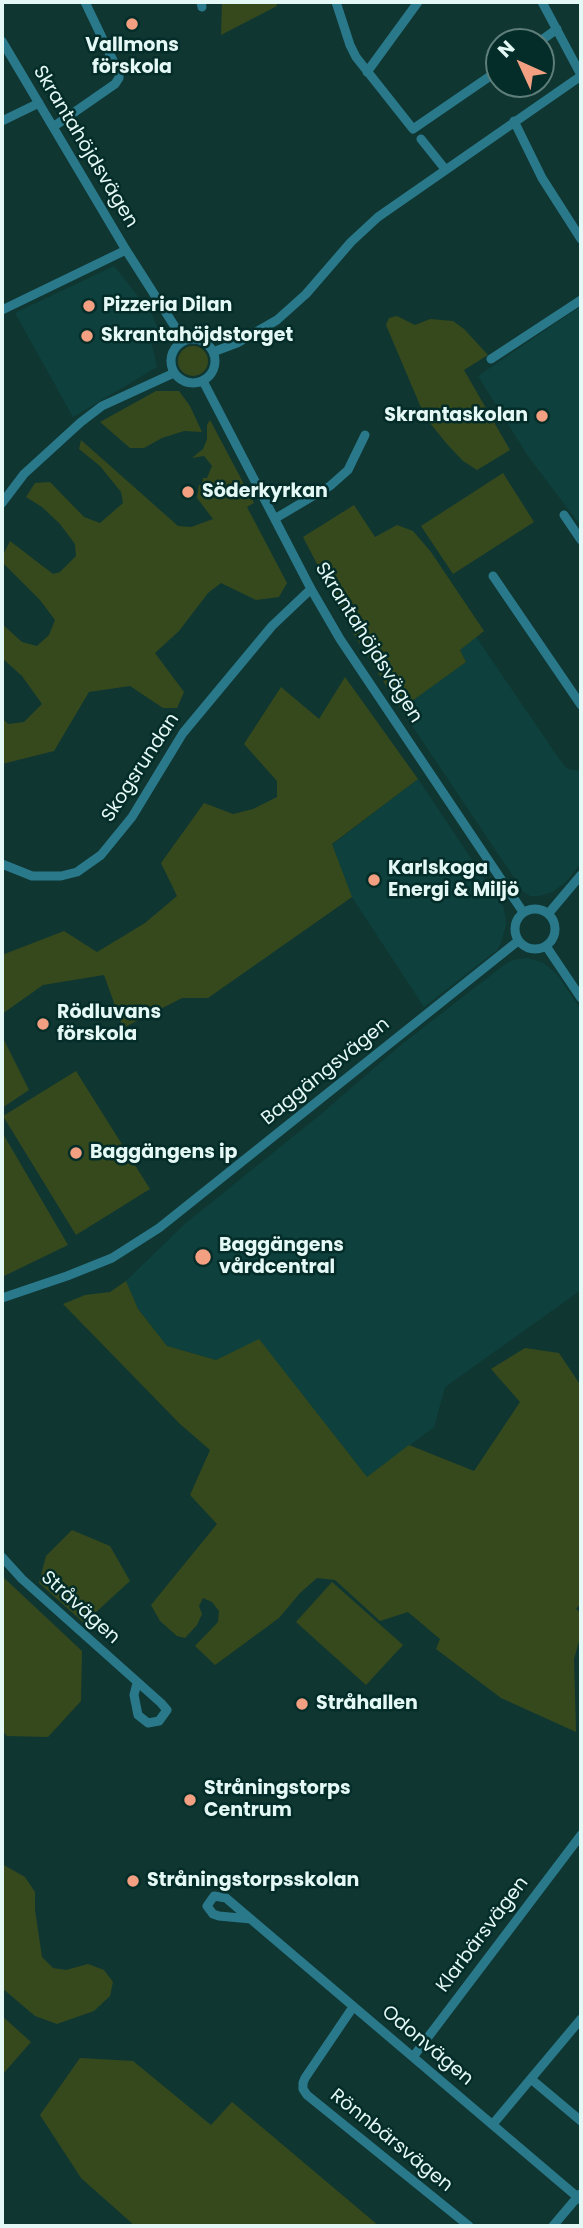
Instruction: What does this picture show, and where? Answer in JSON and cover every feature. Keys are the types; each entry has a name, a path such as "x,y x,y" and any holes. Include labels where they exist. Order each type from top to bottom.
{"street":[{"path":"53,127 115,84 119,78 85,2"},
{"path":"336,2 350,45 367,72 412,129 485,79"},
{"path":"367,72 418,2"},
{"path":"213,352 237,343 277,320 306,294 370,223 581,76 542,2"},
{"name":"Skrantahöjdsvägen","path":"2,41 126,250 184,341"},
{"path":"2,121 39,103"},
{"path":"514,121 545,184 581,239"},
{"path":"421,139 445,169"},
{"path":"2,310 126,250"},
{"path":"491,359 581,300"},
{"path":"194,339 203,342 213,352 214,369 203,381 187,383 174,373 172,355 184,341 194,339"},
{"path":"2,503 12,488 42,456 102,406 174,373"},
{"name":"Skrantahöjdsvägen","path":"203,381 311,589 340,639 523,912"},
{"path":"276,518 330,486 348,470 365,435"},
{"path":"564,515 581,540"},
{"path":"493,576 581,705"},
{"name":"Skogsrundan","path":"2,864 32,876 54,877 76,872 101,855 132,817 183,733 272,626 311,589"},
{"path":"548,914 581,875"},
{"path":"536,909 548,914 555,928 553,938 546,946 540,949 529,948 519,941 515,934 515,925 523,912 536,909"},
{"name":"Baggängsvägen","path":"2,1298 112,1258 159,1228 519,941"},
{"path":"546,946 581,998"},
{"name":"Stråvägen","path":"2,1557 23,1579 137,1682 167,1710 159,1721 148,1723 138,1715 134,1695 137,1682"},
{"name":"Klarbärsvägen","path":"413,2057 581,1835"},
{"name":"Odonvägen","path":"251,1919 580,2196"},
{"name":"Rönnbärsvägen","path":"353,2007 305,2078 303,2089 369,2147 469,2226"},
{"path":"493,2124 581,2019"},
{"path":"531,2079 581,2121"},
{"path":"553,2226 580,2196"}],"shaded area":[{"path":"114,266 152,314 157,327 152,345 157,367 73,417 15,313"},
{"name":"Skrantaskolan","path":"581,306 581,526 528,456 478,376"},
{"path":"476,637 562,763 568,769 580,771 581,775 581,863 565,883 552,892 539,896 530,896 523,891 401,709 466,662 460,650"},
{"path":"418,779 504,908 506,924 497,950 424,1007 352,897 332,845"},
{"path":"527,958 542,962 557,974 581,1010 581,1290 445,1387 434,1427 367,1477 259,1340 216,1360 167,1346 138,1309 126,1281 186,1223 320,1115 401,1045 504,965 513,960"}],"green space":[{"path":"222,2 276,2 277,6 221,35"},
{"path":"397,316 415,325 430,319 453,321 488,355 464,370 510,450 477,470 463,461 447,444 425,417 386,325 389,318"},
{"path":"193,346 199,347 207,355 207,367 199,375 193,376 187,375 179,367 178,361 179,355 187,347"},
{"path":"156,391 179,391 190,406 202,432 184,431 162,438 144,448 130,448 100,422"},
{"path":"210,420 254,503 247,507 287,583 279,597 256,600 221,583 208,593 179,631 155,653 184,692 177,708 163,708 130,686 89,692 54,751 2,764 2,718 8,724 24,722 42,704 22,676 2,658 2,624 22,642 37,646 49,635 55,620 40,600 4,564 3,555 10,541 53,574 60,572 76,556 75,544 60,524 42,507 26,497 35,483 50,482 84,517 100,523 123,503 121,492 100,466 79,449 81,440 178,526 191,527 213,519 197,498 199,485 202,485 203,478 207,478 212,466 204,456 192,458 203,449"},
{"path":"503,473 534,522 453,574 421,526"},
{"path":"354,505 375,537 397,525 413,531 431,552 484,631 460,650 466,662 401,709 353,633 303,537"},
{"path":"345,677 418,779 332,844 352,897 208,998 182,998 123,1028 104,975 43,985 2,1014 2,955 64,931 97,952 145,923 177,896 161,863 204,803 233,814 253,809 277,797 277,781 244,744 281,687 319,719"},
{"path":"2,1036 29,1090 2,1108"},
{"name":"Baggängens ip","path":"76,1071 150,1189 76,1235 3,1116"},
{"path":"2,1132 68,1245 2,1277"},
{"path":"126,1281 138,1309 167,1346 216,1360 259,1339 367,1477 409,1445 474,1471 520,1402 491,1369 525,1348 559,1353 581,1386 581,1603 576,1609 581,1613 581,1634 574,1659 576,1732 501,1698 436,1649 440,1639 408,1612 380,1621 335,1580 317,1578 279,1618 215,1665 195,1646 218,1622 219,1611 212,1602 203,1598 199,1606 202,1614 197,1625 185,1638 177,1636 160,1621 151,1605 217,1524 190,1495 210,1450 180,1424 63,1304 85,1295 110,1292"},
{"path":"72,1530 110,1546 130,1581 84,1623 39,1583 46,1556"},
{"path":"2,1576 82,1651 81,1701 48,1737 7,1736 2,1731"},
{"path":"332,1582 403,1645 366,1685 296,1622"},
{"path":"2,1864 25,1877 35,1892 42,1957 53,1968 66,1970 88,1964 104,1970 113,1982 110,1996 94,2011 57,2024 35,2016 2,1988"},
{"path":"2,2016 31,2042 2,2075"},
{"path":"80,2058 133,2061 211,2125 232,2102 379,2226 135,2226 81,2178 40,2115"}],"place":[{"name":"Vallmons förskola","path":"132,24"},
{"name":"Pizzeria Dilan","path":"89,306"},
{"name":"Skrantahöjdstorget","path":"87,336"},
{"name":"Skrantaskolan","path":"542,416"},
{"name":"Söderkyrkan","path":"188,492"},
{"name":"Karlskoga Energi & Miljö","path":"374,880"},
{"name":"Rödluvans förskola","path":"43,1024"},
{"name":"Baggängens ip","path":"76,1153"},
{"name":"Baggängens vårdcentral","path":"203,1257"},
{"name":"Stråhallen","path":"302,1704"},
{"name":"Stråningstorps Centrum","path":"190,1800"},
{"name":"Stråningstorpsskolan","path":"133,1881"}]}
